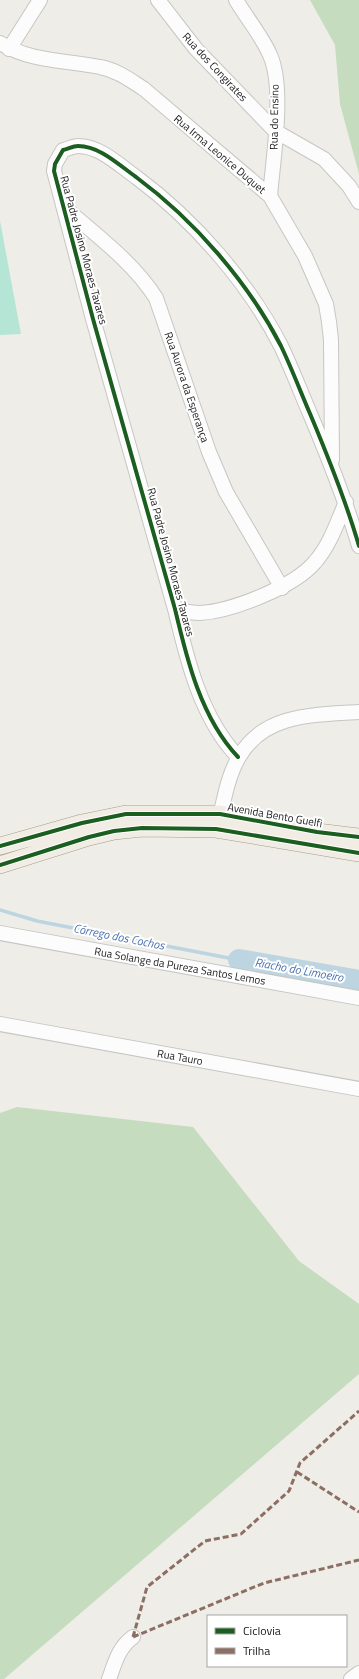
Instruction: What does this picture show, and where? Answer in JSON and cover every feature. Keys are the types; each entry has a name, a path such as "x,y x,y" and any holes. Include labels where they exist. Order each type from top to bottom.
{"main road":[{"name":"Avenida Bento Guelfi","path":"0,846 82,823 126,814 359,836"},
{"name":"Avenida Bento Guelfi","path":"0,865 114,831 218,822 359,852"}],"street":[{"path":"4,46 40,0"},
{"name":"Rua dos Congirates","path":"158,0 196,49 275,131 324,159 349,186 359,202"},
{"name":"Rua do Ensino","path":"236,0 272,61 277,91 270,196"},
{"name":"Rua Irma Leonice Duquet","path":"4,46 39,58 101,67 126,77 144,89 270,196 305,256 326,304 331,340 332,466"},
{"name":"Rua Padre Josino Moraes Tavares","path":"238,757 225,744 195,683 186,656 176,609 95,326 54,171 55,164 63,150 77,146 93,149 111,159 156,192 218,255 241,282 281,347 332,466 346,502 359,546"},
{"name":"Rua Aurora da Esperança","path":"64,207 134,270 147,284 156,298 209,452 226,492 282,588"},
{"path":"176,609 198,613 210,612 258,598 282,588 305,572 323,552 346,502"},
{"path":"218,822 224,796 238,757 258,734 275,723 286,719 359,712"},
{"name":"Rua Solange da Pureza Santos Lemos","path":"0,933 359,998"},
{"name":"Rua Tauro","path":"0,1024 359,1089"},
{"path":"109,1679 119,1651 132,1637"},
{"path":"351,1679 359,1673"}],"green space":[{"path":"310,0 359,0 359,174 340,104 335,45"},
{"path":"0,221 21,334 0,335"},
{"path":"17,1107 193,1127 299,1261 359,1304 359,1374 4,1679 0,1679 0,1113"}],"waterway":[{"name":"Córrego dos Cochos","path":"0,910 37,921 239,960"},
{"name":"Riacho do Limoeiro","path":"239,960 359,981"}],"marked path":[{"path":"133,1637 147,1587 205,1541 241,1534 289,1491 300,1463 359,1411"},
{"path":"297,1472 359,1512"},
{"path":"133,1637 264,1583 359,1560"}],"cycle path":[{"path":"238,757 225,742 214,725 197,688 190,668 175,609 93,319 54,171 55,164 63,150 76,146 86,147 94,149 116,162 158,194 199,232 236,276 268,322 281,346 331,464 349,513 359,546"},
{"path":"0,846 82,823 126,814 220,814 317,832 359,837"},
{"path":"0,865 89,837 114,831 142,828 216,829 359,853"}]}
